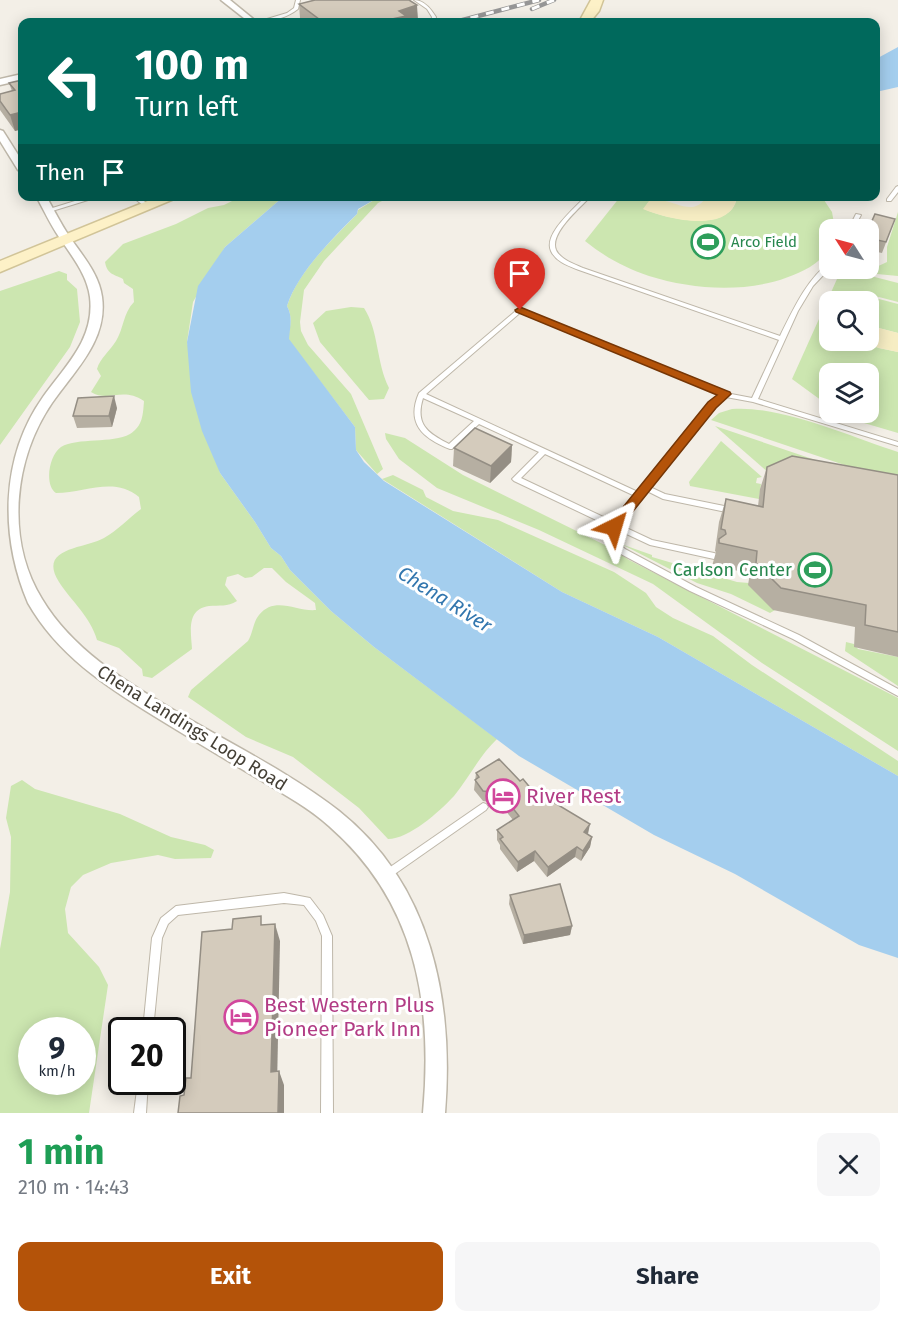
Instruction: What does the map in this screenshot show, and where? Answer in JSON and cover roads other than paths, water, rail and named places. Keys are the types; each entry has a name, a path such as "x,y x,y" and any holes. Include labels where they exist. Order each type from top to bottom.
{"street":[{"path":"225,0 248,18"},
{"path":"587,18 597,0"},
{"path":"0,81 18,77"},
{"path":"0,133 18,162"},
{"name":"Chena Landings Loop Road","path":"43,201 85,267 95,288 96,324 84,352 37,416 15,468 11,497 11,531 23,579 55,632 98,671 136,697 316,805 353,836 385,875 402,901 411,922 432,985 438,1040 438,1073 434,1113"},
{"path":"0,267 163,201"}],"lane":[{"path":"274,18 296,9 298,0"},
{"path":"416,0 428,8 434,18"},
{"path":"889,200 898,188"},
{"path":"49,210 81,201"},
{"path":"140,201 149,207"},
{"path":"584,201 561,225 553,239 553,250 562,260 581,269 782,339"},
{"path":"856,219 858,215"},
{"path":"754,400 795,311 819,276"},
{"path":"478,421 450,447 428,436 417,421 415,409 421,394 520,310 725,394 754,400 898,444"},
{"path":"421,394 640,496"},
{"path":"614,527 712,405 725,394"},
{"path":"544,451 516,479 650,542 714,556"},
{"path":"646,488 663,496 739,512"},
{"path":"614,527 618,547 622,551 693,589 796,637 898,693"},
{"path":"385,875 483,807"},
{"path":"149,1017 157,938 164,921 176,910 284,898 307,901 320,918 327,936 327,1113"},
{"path":"140,1113 142,1095"}],"water":[{"path":"898,47 898,87 880,91 880,57"},
{"name":"Chena River","path":"278,201 372,201 358,209 357,214 307,269 287,306 291,318 289,339 355,427 356,450 364,462 384,481 562,592 658,637 898,776 898,958 859,945 735,874 654,835 519,756 374,647 331,611 290,570 281,556 271,548 220,473 202,431 191,392 187,342 198,286 225,247"}],"railway":[{"path":"470,18 539,0"},
{"path":"532,9 554,0"}],"place":[{"name":"Arco Field","path":"708,242"},
{"name":"Carlson Center","path":"815,570"},
{"name":"River Rest","path":"503,796"},
{"name":"Best Western Plus Pioneer Park Inn","path":"241,1017"}]}
